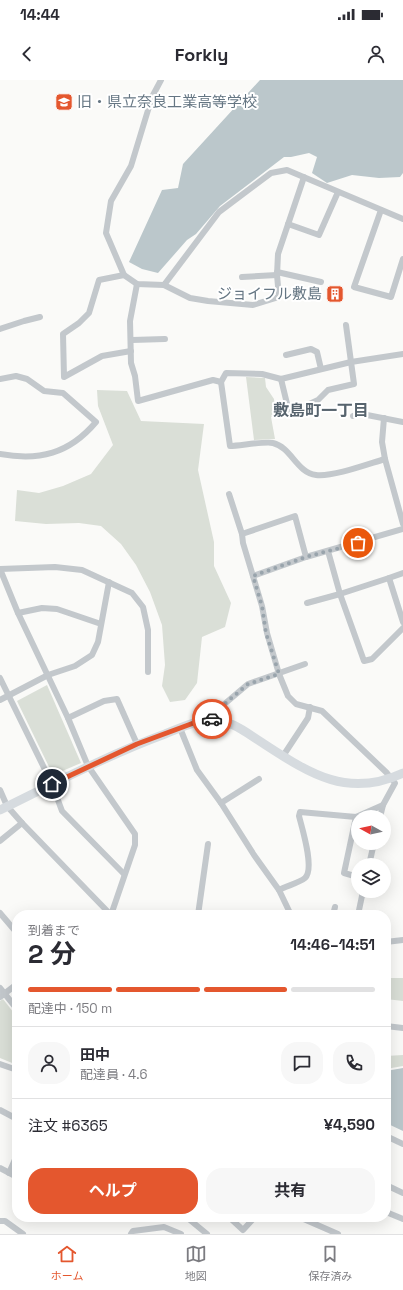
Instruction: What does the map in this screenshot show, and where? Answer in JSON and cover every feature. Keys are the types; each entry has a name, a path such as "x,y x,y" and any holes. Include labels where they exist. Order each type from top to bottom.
{"street":[{"path":"161,80 152,97 131,166 111,201 106,233 124,275 137,284 164,285 190,298 208,301 253,305 279,297 277,274 278,254 304,177"},
{"path":"164,285 219,212 271,173 287,170 403,219"},
{"path":"288,224 319,235 338,192"},
{"path":"380,210 354,287 391,297 403,259"},
{"path":"242,277 277,274 321,282"},
{"path":"124,275 99,280 89,313 79,323 63,334 64,377 102,356 132,352"},
{"path":"137,284 130,321 132,340 131,363 135,376 138,401 213,380 220,382"},
{"path":"0,328 40,317"},
{"path":"281,379 289,412 318,400 328,390 354,384 346,325"},
{"path":"132,340 165,339"},
{"path":"286,355 311,349 318,352 321,369"},
{"path":"385,459 332,474 315,475 302,468 281,446 272,443 230,446 220,382 226,374 262,374 281,379 350,362 403,354"},
{"path":"0,379 16,376 27,379 44,391 63,394 96,422 71,444 50,453 27,457 0,454"},
{"path":"353,416 362,414 403,422"},
{"path":"384,418 382,442 385,459 401,510 403,524"},
{"path":"229,494 262,606 266,633 279,674 288,696 296,704 322,711 391,778 395,783 382,810"},
{"path":"242,534 294,516 306,557"},
{"path":"253,576 306,557 403,529"},
{"path":"328,551 340,594 364,661 372,659 403,628"},
{"path":"113,910 135,845 135,834 88,766 68,718 18,613 0,569 56,567 82,570 132,593 143,607 148,630 148,672"},
{"path":"307,603 340,594 403,573"},
{"path":"389,578 403,622"},
{"path":"0,700 48,675 75,666 92,654 98,642 109,582"},
{"path":"18,613 42,608 57,609 101,624"},
{"path":"212,720 215,712 248,684 305,664"},
{"path":"0,678 52,784 62,811 124,874"},
{"path":"68,718 104,701 117,699 137,744"},
{"path":"283,756 308,718 310,707"},
{"path":"4,808 88,766 137,744 199,721 212,720 233,724 283,756 329,780 342,783 369,784 403,773"},
{"path":"180,728 197,770 221,802 254,855 279,890 289,910"},
{"path":"221,802 259,780"},
{"path":"0,790 4,808 22,823 106,910"},
{"path":"372,810 383,805"},
{"path":"279,890 304,878 308,874 309,858 299,816 300,812 351,817"},
{"path":"0,841 22,823"},
{"path":"351,840 344,873 351,875"},
{"path":"199,910 208,844"},
{"path":"359,910 362,898"},
{"path":"0,913 12,928"},
{"path":"391,941 403,940"},
{"path":"0,988 2,996 12,1005"},
{"path":"2,996 12,988"},
{"path":"391,1027 403,1028"},
{"path":"0,1064 12,1068"},
{"path":"0,1110 12,1116"},
{"path":"391,1138 403,1144"},
{"path":"9,1172 12,1166"},
{"path":"0,1168 12,1174"},
{"path":"391,1187 403,1193"},
{"path":"391,1214 403,1219"},
{"path":"0,1221 5,1221 23,1234"},
{"path":"192,1222 202,1233"},
{"path":"234,1222 243,1230 250,1222"},
{"path":"310,1222 338,1234"},
{"path":"131,1234 133,1231 164,1227 181,1234"}],"shaded area":[{"path":"260,80 403,80 403,173 400,177 379,178 352,175 327,183 312,173 317,157 309,153 284,157 220,206 196,234 187,240 158,273 142,269 129,262 162,190 178,188 183,164"},
{"path":"246,377 265,378 266,387 274,399 275,414 271,417 275,439 254,440"},
{"path":"97,390 127,391 141,421 204,424 198,470 214,542 214,566 231,603 225,627 202,637 197,683 185,700 170,702 162,686 165,665 162,625 150,592 136,565 121,544 101,526 79,523 46,524 15,521 17,490 39,493 63,486 91,474 113,445 98,406"},
{"path":"47,685 81,763 53,775 17,701"},
{"path":"391,978 403,978 403,1001 391,1000"},
{"path":"3,999 12,1011 12,1063 0,1058 0,1001"},
{"path":"403,1055 403,1066 391,1068 391,1056"},
{"path":"403,1068 403,1131 391,1125 391,1070"}],"way so far":[{"path":"212,719 215,712 248,684 279,674 266,633 262,606 253,576 306,557 358,543"}],"place":[{"name":"旧・県立奈良工業高等学校","path":"64,102"},
{"name":"ジョイフル敷島","path":"335,294"}],"district":[{"name":"敷島町一丁目","path":"321,410"}],"route":[{"path":"52,784 137,744 199,721 212,719"}]}
